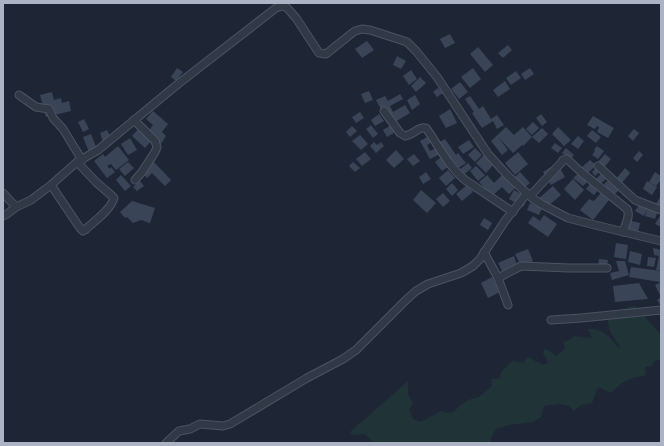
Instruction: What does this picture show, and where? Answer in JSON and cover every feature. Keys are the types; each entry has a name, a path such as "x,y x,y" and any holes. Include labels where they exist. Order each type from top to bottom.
{"street":[{"path":"3,216 8,214 16,207 31,200 80,161 98,150 178,84 276,8 282,5 286,7 296,18 316,48 322,54 326,54 351,34 362,29 370,30 407,42 437,77 488,154 528,195 541,204 568,218 661,241"},
{"path":"19,95 36,107 49,109 53,118 64,129 80,161 97,183 114,198 113,202 106,211 83,231 51,185"},
{"path":"384,110 400,132 405,136 421,128 426,128 458,174 512,212"},
{"path":"134,120 155,141 157,147 142,172 135,180"},
{"path":"166,443 179,430 190,429 200,424 223,426 230,424 356,350 416,291 428,284 467,270 476,263 512,212 563,160 567,159 627,209 629,216 623,232"},
{"path":"598,166 635,200 661,210"},
{"path":"3,193 16,207"},
{"path":"484,252 498,278 508,305"},
{"path":"498,278 520,266 607,268"},
{"path":"551,320 661,310"}],"green space":[{"path":"635,305 661,335 661,361 656,360 651,366 645,367 646,373 644,376 633,378 622,383 611,393 598,387 592,403 581,405 574,411 569,406 559,404 544,406 541,417 533,422 508,425 496,429 491,438 491,443 371,443 372,441 365,434 353,435 350,432 408,381 408,394 413,404 409,409 413,419 421,422 441,411 447,413 453,412 468,400 479,397 492,386 491,379 500,378 506,366 513,361 523,363 528,357 543,365 548,362 543,353 544,349 550,351 556,356 565,349 563,342 570,340 574,336 592,338 588,329 605,333 621,349 609,329 607,316"}],"building":[{"path":"450,34 455,43 445,48 440,39"},
{"path":"367,41 374,50 362,58 355,49"},
{"path":"508,45 512,50 503,58 498,53"},
{"path":"478,47 493,65 485,72 470,54"},
{"path":"397,56 406,61 401,69 393,65"},
{"path":"177,68 183,72 176,81 171,77"},
{"path":"473,68 481,79 470,88 461,77"},
{"path":"530,68 534,74 525,80 521,74"},
{"path":"411,70 417,79 409,85 403,76"},
{"path":"516,71 521,78 511,85 506,78"},
{"path":"420,77 426,83 416,92 411,86"},
{"path":"505,81 510,89 498,97 493,90"},
{"path":"460,82 468,92 459,99 451,89"},
{"path":"438,88 443,93 437,97 433,92"},
{"path":"369,91 373,100 365,103 361,94"},
{"path":"52,92 54,100 61,98 62,103 69,101 71,111 46,117 40,95"},
{"path":"400,94 403,99 390,106 393,112 405,105 410,113 395,122 385,117 376,100 385,96 388,101"},
{"path":"415,95 420,104 412,110 407,100"},
{"path":"470,96 479,109 483,106 491,119 497,115 504,125 497,129 493,121 482,128 465,99"},
{"path":"450,109 457,123 446,128 439,116"},
{"path":"153,111 168,124 162,132 166,136 161,144 147,133 153,125 146,119"},
{"path":"360,112 364,118 356,123 352,117"},
{"path":"379,114 384,121 375,126 371,120"},
{"path":"541,114 547,122 542,126 536,118"},
{"path":"593,116 614,128 608,138 597,132 599,127 597,126 595,129 587,125"},
{"path":"84,119 89,129 83,132 78,122"},
{"path":"533,122 539,128 532,135 526,129"},
{"path":"393,124 397,131 387,137 383,130"},
{"path":"371,125 378,134 373,138 366,129"},
{"path":"352,126 357,131 350,137 346,132"},
{"path":"506,127 514,135 523,127 532,137 513,153 498,137 508,150 502,155 491,141"},
{"path":"558,127 571,140 564,146 552,134"},
{"path":"139,128 152,140 145,148 132,136"},
{"path":"542,128 548,134 539,143 532,137"},
{"path":"634,129 639,133 633,141 628,136"},
{"path":"107,130 111,138 103,142 100,133"},
{"path":"592,130 601,137 596,143 587,136"},
{"path":"91,134 97,149 89,152 83,137"},
{"path":"360,135 368,144 361,150 352,141"},
{"path":"429,136 432,142 427,145 430,151 436,148 440,154 430,159 420,141"},
{"path":"578,136 584,141 578,149 571,144"},
{"path":"130,138 137,150 128,155 121,144"},
{"path":"445,139 456,155 458,153 466,163 457,169 438,143"},
{"path":"469,140 474,147 463,154 458,147"},
{"path":"374,142 377,145 381,142 384,146 376,153 370,146"},
{"path":"555,143 562,148 558,153 551,148"},
{"path":"118,146 129,160 116,170 111,164 107,166 110,169 111,167 115,172 107,178 94,161 103,154 105,157"},
{"path":"597,146 604,151 598,159 592,155"},
{"path":"475,148 482,155 475,162 468,155"},
{"path":"566,148 574,155 570,160 562,153"},
{"path":"396,150 404,159 394,168 386,160"},
{"path":"639,151 643,155 637,162 633,158"},
{"path":"365,152 371,159 362,166 356,159"},
{"path":"518,152 528,164 515,175 505,163"},
{"path":"414,154 420,161 413,166 407,159"},
{"path":"605,154 611,159 603,169 597,163"},
{"path":"444,155 451,165 442,171 435,162"},
{"path":"484,155 494,164 486,173 476,163"},
{"path":"590,160 596,165 587,174 581,168"},
{"path":"153,161 171,180 165,186 152,173 147,178 142,172"},
{"path":"128,162 134,168 125,176 119,169"},
{"path":"353,162 360,168 355,172 349,166"},
{"path":"468,163 472,168 463,175 459,170"},
{"path":"557,163 565,177 551,185 543,172"},
{"path":"476,166 485,175 478,181 470,171"},
{"path":"596,168 599,172 595,176 592,172"},
{"path":"625,168 630,173 621,184 616,179"},
{"path":"448,170 455,178 446,186 439,178"},
{"path":"426,172 431,179 423,184 419,177"},
{"path":"520,172 530,183 524,188 515,177"},
{"path":"655,172 661,176 661,180 656,186 649,182"},
{"path":"579,173 588,181 583,186 573,178"},
{"path":"503,174 516,187 509,194 502,187 492,196 479,182 487,175 494,183"},
{"path":"601,174 606,179 600,184 595,180"},
{"path":"121,175 131,186 125,191 116,180"},
{"path":"611,178 621,189 613,195 604,184"},
{"path":"573,179 584,190 575,200 564,189"},
{"path":"140,181 144,186 137,191 133,187"},
{"path":"647,181 657,187 652,195 643,189"},
{"path":"452,183 458,190 452,196 446,189"},
{"path":"591,183 598,190 594,195 586,189"},
{"path":"467,185 473,192 462,201 456,194"},
{"path":"553,186 561,195 547,207 539,198"},
{"path":"421,190 436,203 427,213 413,200"},
{"path":"514,190 528,198 523,207 509,199"},
{"path":"443,193 450,201 443,207 436,199"},
{"path":"601,193 609,200 593,220 580,210 589,199 594,201"},
{"path":"661,197 661,209 655,206"},
{"path":"132,201 155,208 150,223 141,220 133,223 127,217 125,218 120,212"},
{"path":"530,203 542,208 539,215 527,210"},
{"path":"639,205 647,209 644,216 635,211"},
{"path":"648,207 658,210 655,219 645,216"},
{"path":"544,215 557,224 548,237 528,223 533,216 540,221"},
{"path":"661,216 661,227 655,224"},
{"path":"484,218 492,223 488,230 480,225"},
{"path":"627,220 640,223 638,233 625,230"},
{"path":"616,243 628,245 626,259 614,257"},
{"path":"653,248 661,250 661,271 656,270 659,256 654,255"},
{"path":"528,249 533,261 521,266 515,254"},
{"path":"630,251 642,254 640,265 628,262"},
{"path":"514,256 517,265 502,271 498,263"},
{"path":"648,257 656,258 654,267 647,266"},
{"path":"599,259 608,260 607,267 598,266"},
{"path":"616,261 625,261 629,275 612,280 610,273 619,271"},
{"path":"631,267 661,271 660,282 629,277"},
{"path":"492,277 500,292 488,298 481,283"},
{"path":"661,282 661,297 655,285"},
{"path":"639,283 648,299 615,302 613,286"},
{"path":"661,297 661,306 657,300"}]}
